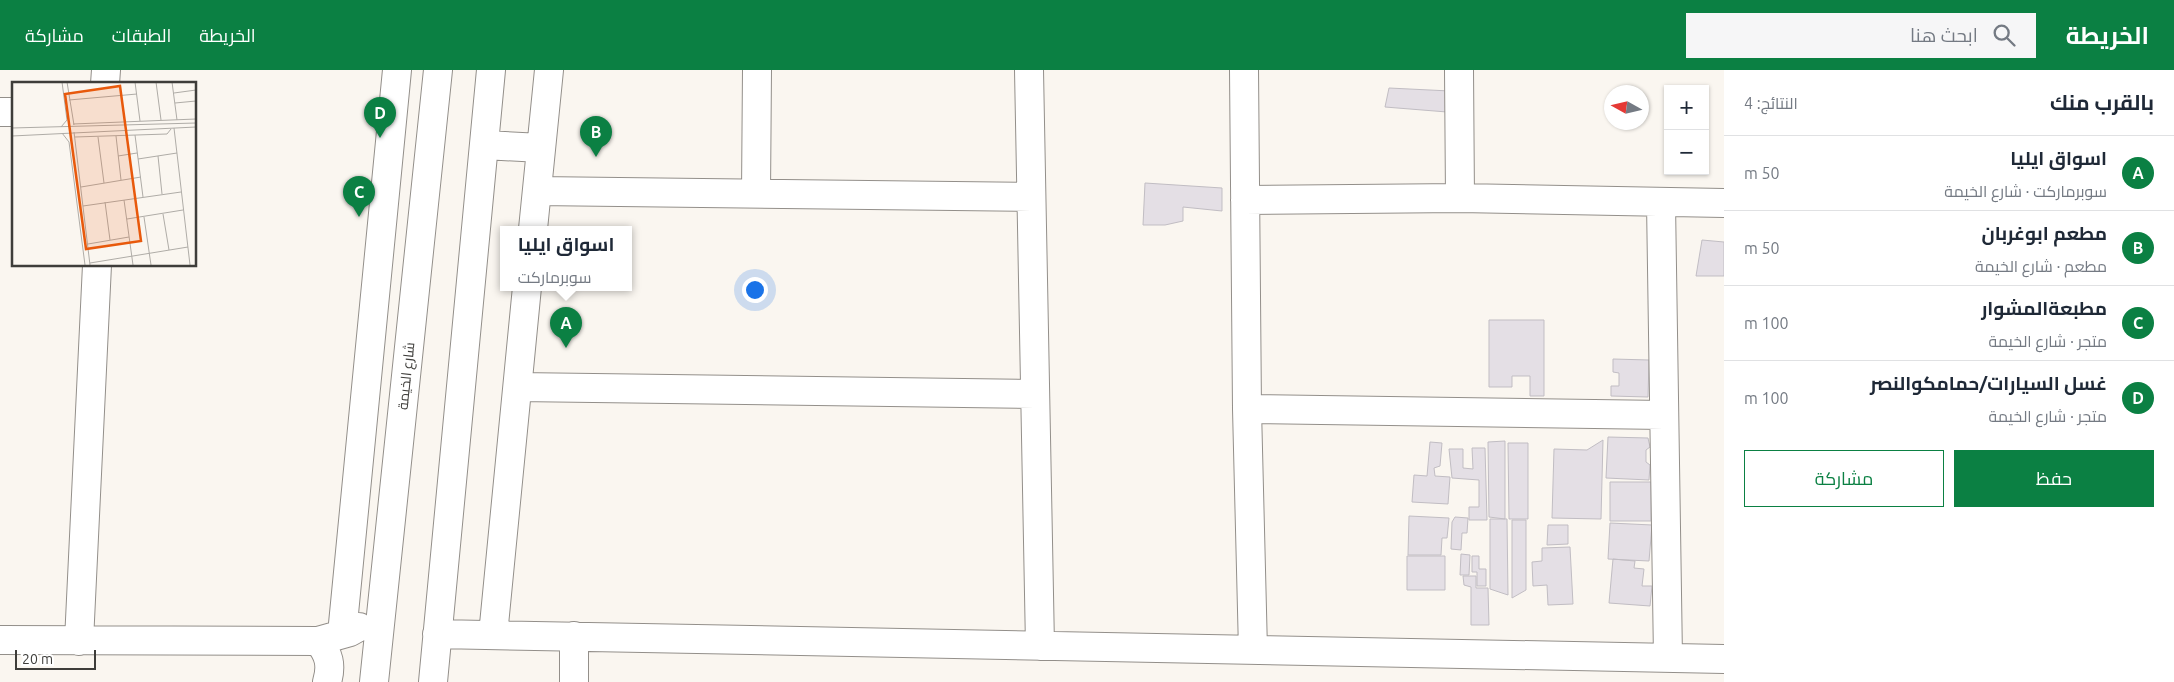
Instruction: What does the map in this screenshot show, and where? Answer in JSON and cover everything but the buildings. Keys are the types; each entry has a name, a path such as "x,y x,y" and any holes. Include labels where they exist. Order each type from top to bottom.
{"street":[{"path":"328,682 330,660 326,650 330,637 397,70"},
{"name":"شارع الخيمة","path":"374,682 438,70"},
{"path":"433,682 491,70"},
{"path":"533,226 548,70"},
{"path":"756,194 757,70"},
{"path":"1028,70 1040,646"},
{"path":"1244,70 1247,409 1253,650"},
{"path":"1459,70 1460,198"},
{"path":"484,145 541,148"},
{"path":"537,191 1031,197"},
{"path":"1245,200 1460,198 1724,203"},
{"path":"1661,203 1668,658"},
{"path":"79,641 96,266"},
{"path":"493,634 527,291"},
{"path":"518,387 1035,394"},
{"path":"1247,409 1664,415"},
{"path":"0,640 79,641 330,637 350,632 367,622 382,605"},
{"path":"437,634 1668,658 1719,662"},
{"path":"574,636 574,682"}],"place":[{"name":"غسل السيارات/حمامكوالنصر","path":"380,138"},
{"name":"مطعم ابوغربان","path":"596,157"},
{"name":"مطبعةالمشوار","path":"359,217"},
{"name":"اسواق ايليا","path":"566,348"}]}
